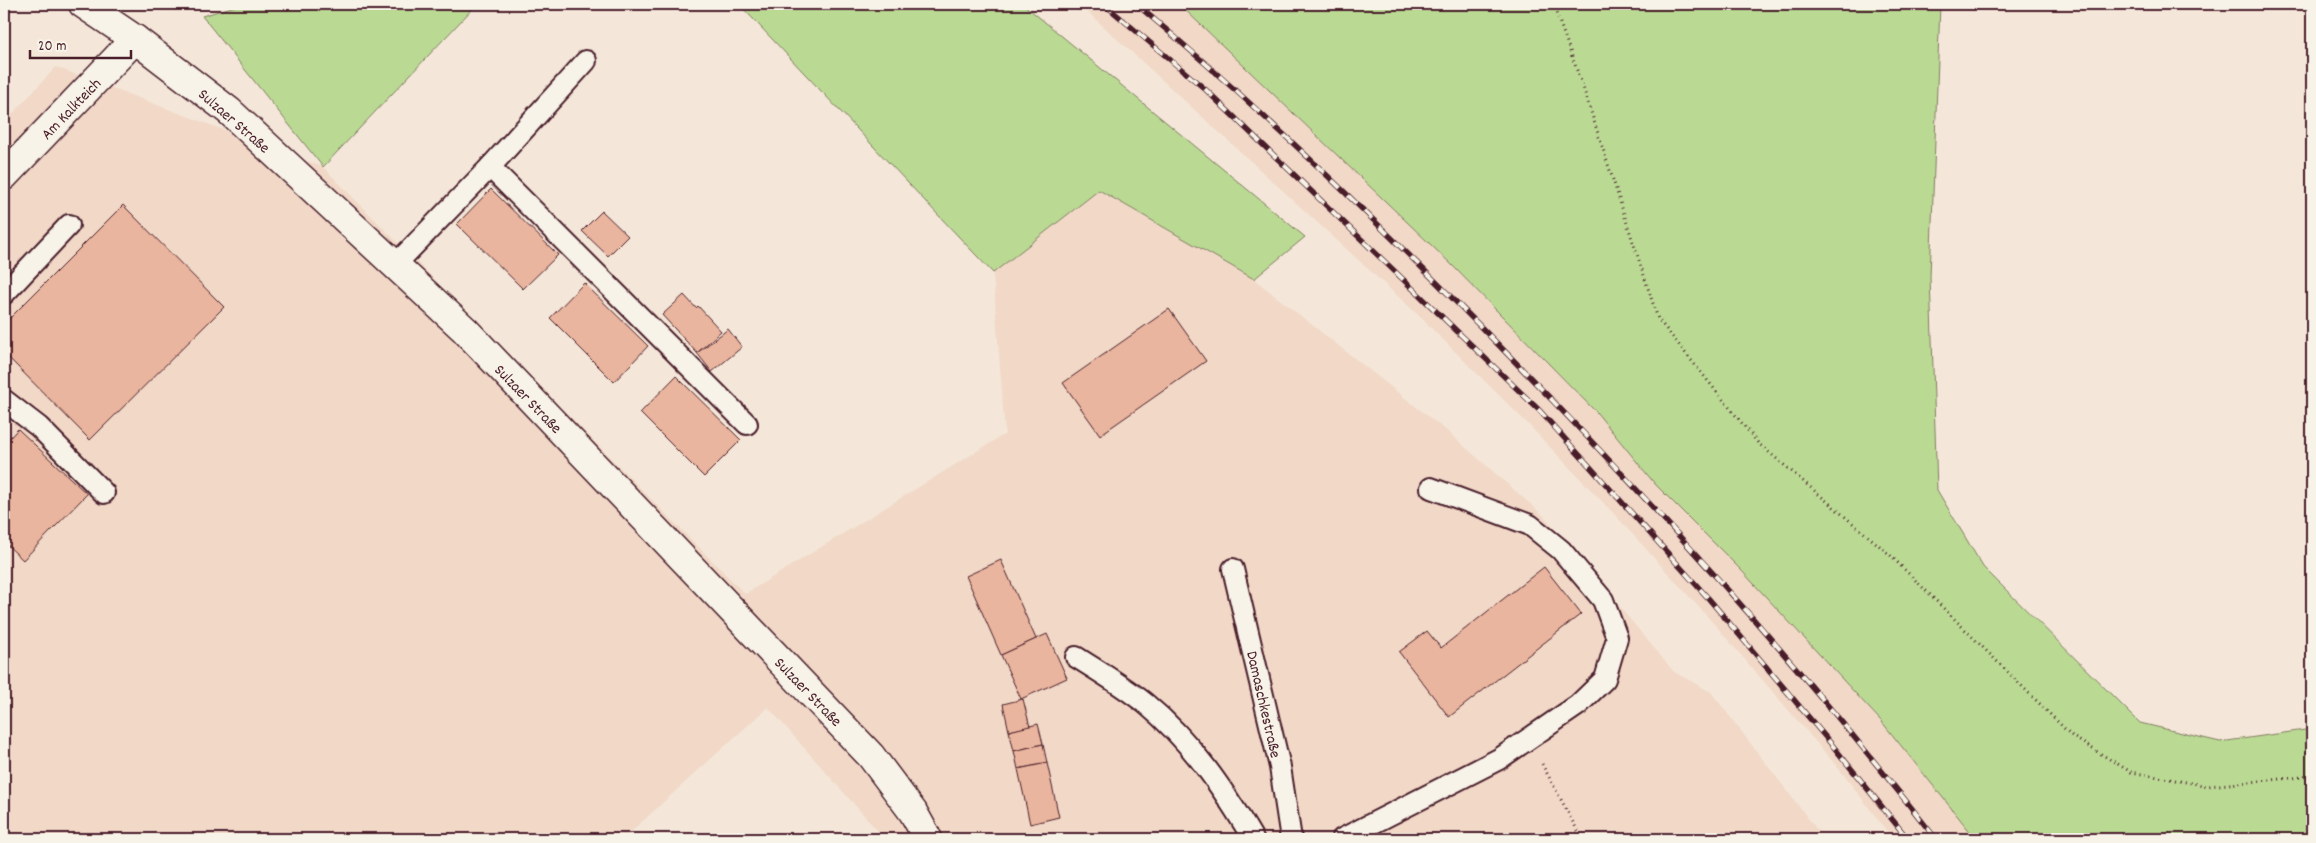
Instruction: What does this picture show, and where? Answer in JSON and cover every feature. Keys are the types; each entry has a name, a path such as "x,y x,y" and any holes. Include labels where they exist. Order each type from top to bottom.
{"main road":[{"name":"Sulzaer Straße","path":"83,4 135,39 229,112 466,330 871,756 913,812 928,839"},
{"name":"Am Kalkteich","path":"4,176 135,39"}],"lane":[{"path":"394,265 490,168 586,61"},
{"path":"490,168 747,424"},
{"path":"4,294 69,226"},
{"path":"4,400 39,427 104,493"},
{"path":"1342,839 1499,760 1578,705 1605,679 1617,638 1603,600 1561,550 1530,525 1431,488"},
{"name":"Damaschkestraße","path":"1233,570 1280,767 1291,839"},
{"path":"1076,657 1140,700 1176,733 1212,776 1253,839"}],"path":[{"path":"1553,4 1585,94 1658,319 1758,443 1888,553 2073,737 2131,772 2208,786 2312,776"},
{"path":"1529,739 1582,839"}],"shaded area":[{"path":"1079,4 1179,4 1452,265 1597,413 1655,484 1741,570 1882,722 1976,839 1893,839 1840,770 1715,625 1616,516 1522,418 1414,311"},
{"path":"56,67 323,167 745,594 1005,434 993,273 1099,190 1254,279 1448,432 1543,515 1674,672 1711,692 1824,839 885,839 768,707 623,839 4,839 4,123"}],"green space":[{"path":"242,4 477,4 323,167 202,16"},
{"path":"739,4 1023,4 1305,237 1254,279 1099,190 993,273"},
{"path":"1179,4 1940,4 1930,277 1937,490 1983,567 2140,723 2220,742 2312,729 2312,839 1976,839 1882,722 1741,570 1655,484 1597,413 1452,265"}],"building":[{"path":"491,189 558,255 523,289 457,224"},
{"path":"123,205 224,307 90,440 4,353 4,324"},
{"path":"602,211 628,236 608,256 582,231"},
{"path":"584,283 648,346 614,382 550,318"},
{"path":"684,295 696,308 698,306 721,331 697,353 662,315"},
{"path":"1169,309 1206,361 1100,435 1063,383"},
{"path":"728,329 742,347 712,372 697,353"},
{"path":"676,376 741,440 704,477 640,413"},
{"path":"18,429 87,494 23,560 4,542 4,444"},
{"path":"1001,560 1036,639 1001,655 966,576"},
{"path":"1544,567 1581,614 1449,717 1399,652 1427,631 1441,648"},
{"path":"1047,634 1067,678 1021,699 1001,655"},
{"path":"1023,699 1030,727 1009,731 1003,704"},
{"path":"1038,724 1043,744 1014,751 1009,731"},
{"path":"1043,744 1047,763 1018,769 1014,751"},
{"path":"1047,763 1059,817 1030,824 1018,769"}],"railway":[{"path":"1104,4 1205,89 1539,410 1709,599 1833,746 1908,839"},
{"path":"1136,4 1224,80 1352,199 1596,446 1771,639 1827,704 1936,839"}]}
